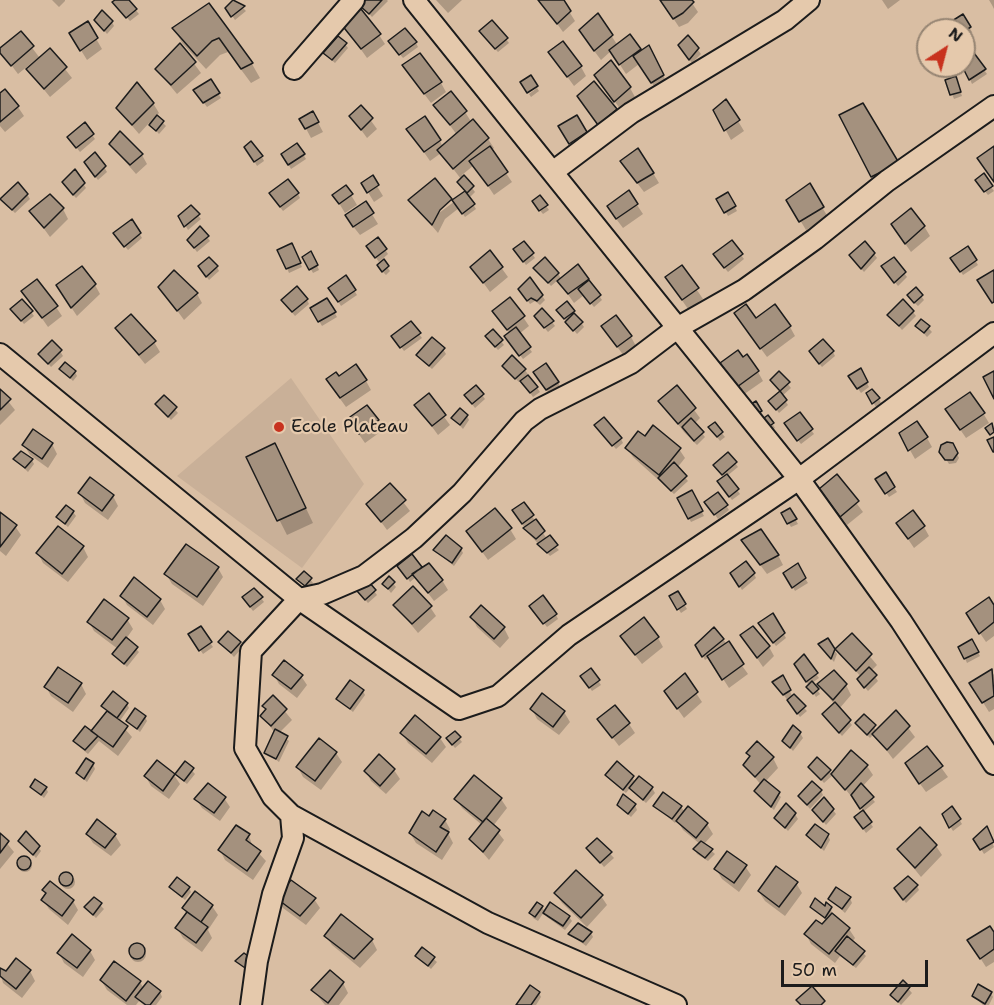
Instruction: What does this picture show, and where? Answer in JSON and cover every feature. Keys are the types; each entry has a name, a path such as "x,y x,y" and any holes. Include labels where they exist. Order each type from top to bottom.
{"street":[{"path":"294,69 354,0"},
{"path":"414,0 554,171 799,479 901,621 994,764"},
{"path":"554,171 631,113 785,20 808,0"},
{"path":"676,1005 488,923 291,815 273,797 245,748 251,651 299,599 322,594 364,576 414,538 462,494 524,421 559,398 632,363 677,328 744,290 815,239 887,181 994,106"},
{"path":"0,354 299,599 459,709 498,696 569,635 799,479 994,333"},
{"path":"251,1005 257,961 273,894 293,838 291,815"}],"shaded area":[{"name":"Ecole Plateau","path":"291,378 364,484 302,568 177,476"}],"building":[{"path":"129,0 137,9 126,18 112,2"},
{"path":"233,0 245,6 231,17 225,8"},
{"path":"363,0 382,0 369,14 359,5"},
{"path":"538,0 564,0 571,11 557,24"},
{"path":"660,0 692,0 694,2 673,19"},
{"path":"209,3 253,63 241,69 219,38 212,41 197,56 172,28"},
{"path":"361,9 381,34 361,49 341,24"},
{"path":"102,10 113,21 104,31 94,20"},
{"path":"598,13 613,35 594,51 579,30"},
{"path":"492,20 508,38 495,49 479,31"},
{"path":"88,21 98,38 80,51 69,33"},
{"path":"405,28 417,42 399,55 388,41"},
{"path":"21,31 34,46 11,66 0,53 0,48"},
{"path":"630,34 641,49 619,65 609,50"},
{"path":"688,35 699,48 689,60 678,45"},
{"path":"338,36 347,43 332,60 323,53"},
{"path":"563,41 582,66 567,77 548,52"},
{"path":"180,43 196,62 171,85 155,69"},
{"path":"649,45 664,75 651,83 633,56"},
{"path":"50,48 67,67 44,89 26,69"},
{"path":"420,53 442,82 424,94 402,65"},
{"path":"976,56 986,69 976,75"},
{"path":"611,60 631,87 614,102 594,75"},
{"path":"531,75 538,86 527,93 520,82"},
{"path":"957,78 961,92 950,95 945,80"},
{"path":"211,79 220,93 203,103 193,90"},
{"path":"594,81 617,109 598,125 577,96"},
{"path":"137,82 154,103 132,125 116,108"},
{"path":"5,89 19,106 0,122 0,93"},
{"path":"451,91 467,111 450,125 433,105"},
{"path":"726,99 740,120 724,131 713,110"},
{"path":"863,103 899,163 871,177 839,115"},
{"path":"361,105 373,118 361,130 349,116"},
{"path":"313,111 319,122 305,129 299,119"},
{"path":"157,115 164,121 156,131 149,125"},
{"path":"577,115 587,132 569,144 558,126"},
{"path":"425,116 441,140 424,152 406,129"},
{"path":"473,119 489,138 453,169 437,150"},
{"path":"85,122 94,134 76,148 67,137"},
{"path":"120,131 143,154 130,165 109,144"},
{"path":"251,141 263,156 254,162 244,147"},
{"path":"297,143 305,154 288,165 281,154"},
{"path":"490,146 508,172 488,186 469,161"},
{"path":"994,146 994,182 977,158"},
{"path":"638,148 654,173 637,183 620,161"},
{"path":"95,152 106,166 95,177 84,162"},
{"path":"75,169 85,183 73,195 62,182"},
{"path":"984,173 993,186 984,192 975,180"},
{"path":"373,175 379,185 367,193 361,183"},
{"path":"464,175 474,186 467,193 457,182"},
{"path":"435,178 452,199 440,210 432,225 408,200"},
{"path":"288,179 299,193 280,207 269,193"},
{"path":"18,182 28,194 12,210 0,199"},
{"path":"810,183 824,207 799,222 786,200"},
{"path":"346,185 353,194 339,204 332,195"},
{"path":"629,190 638,204 616,219 607,206"},
{"path":"465,191 475,204 462,214 452,200"},
{"path":"728,192 736,206 724,213 716,199"},
{"path":"50,194 64,208 44,228 29,211"},
{"path":"540,195 548,205 539,211 532,201"},
{"path":"366,201 374,213 353,227 345,215"},
{"path":"191,205 200,214 184,227 178,216"},
{"path":"911,208 925,226 905,244 891,224"},
{"path":"132,219 141,233 124,247 113,233"},
{"path":"200,226 209,236 194,248 187,240"},
{"path":"378,237 387,249 375,258 366,246"},
{"path":"732,240 743,254 724,268 713,254"},
{"path":"524,241 534,253 523,262 513,249"},
{"path":"865,241 875,253 861,269 849,255"},
{"path":"292,243 301,263 286,269 277,250"},
{"path":"968,246 977,260 960,272 950,258"},
{"path":"490,250 503,267 483,283 470,267"},
{"path":"311,251 318,265 309,270 302,257"},
{"path":"209,257 218,266 206,277 198,266"},
{"path":"545,257 559,273 548,283 533,268"},
{"path":"894,257 906,272 894,283 881,266"},
{"path":"384,259 389,266 382,272 377,265"},
{"path":"578,264 589,279 568,294 557,281"},
{"path":"682,265 699,288 682,300 665,277"},
{"path":"82,266 96,284 71,308 56,285"},
{"path":"174,270 198,293 177,311 158,287"},
{"path":"994,270 994,302 992,303 977,280"},
{"path":"346,275 356,290 338,302 328,288"},
{"path":"530,277 543,295 537,301 531,298 527,301 518,289"},
{"path":"37,279 58,306 42,318 21,291"},
{"path":"589,280 601,295 590,304 578,289"},
{"path":"297,286 308,299 292,312 281,300"},
{"path":"916,287 923,295 914,303 907,295"},
{"path":"510,297 525,316 507,330 492,311"},
{"path":"327,298 336,312 318,322 310,308"},
{"path":"22,299 33,311 21,321 10,309"},
{"path":"903,299 914,311 899,326 887,315"},
{"path":"567,301 575,311 564,319 556,310"},
{"path":"746,304 756,318 775,304 791,326 760,349 734,313"},
{"path":"542,308 554,321 544,328 534,316"},
{"path":"574,313 583,322 573,331 565,322"},
{"path":"131,314 156,341 139,355 115,328"},
{"path":"616,315 632,336 617,347 601,326"},
{"path":"921,319 930,326 924,333 915,326"},
{"path":"411,321 421,333 400,348 391,336"},
{"path":"516,327 531,347 519,356 504,336"},
{"path":"493,329 503,340 495,347 485,336"},
{"path":"432,337 445,348 429,366 416,355"},
{"path":"823,339 834,351 819,364 809,351"},
{"path":"52,340 62,350 48,364 38,354"},
{"path":"738,350 743,357 747,354 759,371 737,387 720,363"},
{"path":"512,355 526,369 515,379 502,366"},
{"path":"65,362 76,371 70,378 59,369"},
{"path":"546,363 559,382 546,390 533,372"},
{"path":"356,364 367,380 340,398 326,379 336,372 339,376"},
{"path":"861,368 868,382 857,389 848,376"},
{"path":"779,371 790,382 780,391 770,380"},
{"path":"994,371 994,399 983,377"},
{"path":"528,375 538,387 530,393 520,381"},
{"path":"476,385 484,394 472,404 464,395"},
{"path":"677,385 696,408 678,424 658,401"},
{"path":"0,389 11,399 0,410"},
{"path":"872,389 880,398 872,404 866,393"},
{"path":"780,391 787,400 776,410 768,401"},
{"path":"970,392 985,413 960,430 945,409"},
{"path":"429,393 446,415 432,426 414,405"},
{"path":"164,395 177,407 168,417 155,404"},
{"path":"756,401 762,411 753,416 748,406"},
{"path":"367,405 379,420 359,434 347,419"},
{"path":"460,408 468,415 460,425 451,418"},
{"path":"800,412 813,429 797,441 784,423"},
{"path":"768,415 774,423 765,429 760,421"},
{"path":"604,417 622,438 612,446 594,425"},
{"path":"691,418 704,432 694,441 682,427"},
{"path":"917,421 928,437 908,451 899,433"},
{"path":"715,422 723,432 717,437 708,427"},
{"path":"992,423 994,432 990,435 985,428"},
{"path":"653,425 681,448 659,475 625,448 638,431 645,436"},
{"path":"33,429 53,443 42,459 22,445"},
{"path":"994,437 994,452 993,452 987,440"},
{"path":"947,442 953,443 958,453 953,460 945,460 939,452 941,445"},
{"path":"275,443 306,508 277,521 246,457"},
{"path":"21,451 33,459 25,468 13,459"},
{"path":"728,452 737,462 722,475 713,465"},
{"path":"674,462 687,476 671,491 658,478"},
{"path":"886,472 895,487 885,494 875,479"},
{"path":"727,474 739,489 729,497 717,481"},
{"path":"837,474 859,501 840,517 819,489"},
{"path":"90,477 114,495 102,511 78,493"},
{"path":"390,483 406,500 381,522 366,504"},
{"path":"692,490 703,511 688,519 677,498"},
{"path":"718,492 728,505 714,515 704,502"},
{"path":"524,502 534,515 522,524 512,510"},
{"path":"66,505 74,511 65,524 56,517"},
{"path":"495,508 512,528 482,552 466,531"},
{"path":"790,508 797,519 787,524 781,513"},
{"path":"913,510 925,526 908,539 896,523"},
{"path":"0,512 17,525 0,547"},
{"path":"536,519 545,531 536,539 523,528"},
{"path":"58,526 84,546 62,574 36,553"},
{"path":"761,529 779,555 760,565 741,540"},
{"path":"446,535 462,548 452,563 433,550"},
{"path":"550,535 558,545 547,553 537,544"},
{"path":"186,544 219,567 197,597 164,574"},
{"path":"412,554 422,567 407,579 397,566"},
{"path":"746,561 755,573 739,587 730,573"},
{"path":"429,563 443,580 428,593 412,574"},
{"path":"798,563 806,578 792,588 783,573"},
{"path":"304,571 312,578 305,586 296,579"},
{"path":"389,576 395,582 388,589 382,584"},
{"path":"134,577 161,599 147,617 120,596"},
{"path":"368,581 376,590 365,600 357,591"},
{"path":"413,586 432,606 412,624 393,605"},
{"path":"254,588 263,597 250,607 242,597"},
{"path":"678,591 686,604 677,610 669,596"},
{"path":"543,595 557,614 543,624 529,606"},
{"path":"989,597 994,605 994,622 979,634 966,613"},
{"path":"104,599 129,618 112,640 87,622"},
{"path":"481,605 505,627 494,639 470,617"},
{"path":"773,613 785,633 773,643 758,623"},
{"path":"644,617 659,637 635,655 620,636"},
{"path":"201,626 212,642 199,651 188,634"},
{"path":"753,626 770,646 757,658 740,635"},
{"path":"714,627 724,639 702,657 695,645"},
{"path":"228,631 241,642 231,653 218,642"},
{"path":"852,633 872,654 856,671 835,649"},
{"path":"126,637 138,647 124,664 112,654"},
{"path":"828,638 835,649 831,659 818,644"},
{"path":"972,639 979,652 964,659 958,647"},
{"path":"729,641 744,664 722,680 707,656"},
{"path":"804,654 818,673 806,682 794,664"},
{"path":"284,660 303,675 291,689 272,675"},
{"path":"58,667 82,683 68,703 44,687"},
{"path":"869,667 877,675 864,688 857,679"},
{"path":"591,668 600,680 589,688 580,676"},
{"path":"992,669 994,696 982,703 969,683"},
{"path":"834,670 847,684 833,700 817,684"},
{"path":"685,673 698,692 677,709 664,691"},
{"path":"783,675 791,690 783,695 772,682"},
{"path":"350,680 364,690 350,709 336,699"},
{"path":"812,681 819,689 813,694 806,687"},
{"path":"113,691 128,703 117,718 101,706"},
{"path":"542,693 565,711 553,727 530,709"},
{"path":"794,694 806,706 797,714 787,700"},
{"path":"273,695 287,709 271,726 260,716 266,709 262,706"},
{"path":"835,702 851,720 839,733 822,714"},
{"path":"615,705 630,723 612,738 597,719"},
{"path":"135,708 146,716 137,729 126,721"},
{"path":"896,710 910,726 887,750 872,734"},
{"path":"107,711 128,726 113,747 91,731"},
{"path":"864,714 876,725 867,735 855,723"},
{"path":"415,715 441,737 426,754 400,733"},
{"path":"793,725 801,732 790,748 782,741"},
{"path":"85,726 98,736 85,750 73,741"},
{"path":"275,729 288,736 276,759 264,753"},
{"path":"455,731 461,737 452,745 446,738"},
{"path":"319,738 337,752 315,781 296,767"},
{"path":"757,741 774,757 755,777 743,765 750,756 746,753"},
{"path":"927,746 943,766 919,784 905,763"},
{"path":"851,750 868,765 845,790 831,774"},
{"path":"379,754 395,769 380,786 364,771"},
{"path":"817,757 831,770 821,780 808,767"},
{"path":"86,758 94,763 84,779 76,773"},
{"path":"157,760 175,774 163,791 144,776"},
{"path":"185,761 194,768 184,781 175,774"},
{"path":"617,761 634,776 623,790 605,775"},
{"path":"474,775 502,798 483,822 454,799"},
{"path":"639,776 653,787 643,800 629,788"},
{"path":"35,779 47,787 41,795 30,787"},
{"path":"764,779 780,792 771,807 754,791"},
{"path":"812,781 822,790 807,805 798,796"},
{"path":"208,783 226,797 214,813 194,799"},
{"path":"861,783 874,797 860,809 851,795"},
{"path":"663,792 682,806 672,819 653,806"},
{"path":"623,794 636,804 628,814 617,805"},
{"path":"824,797 834,809 823,822 812,810"},
{"path":"786,803 796,813 785,828 774,818"},
{"path":"688,806 708,823 696,838 676,821"},
{"path":"952,806 961,819 949,828 942,814"},
{"path":"433,810 446,819 440,827 449,832 436,852 409,833 422,811 429,816"},
{"path":"863,810 872,822 863,829 854,817"},
{"path":"486,818 500,830 483,852 469,839"},
{"path":"97,819 116,834 105,848 86,834"},
{"path":"815,824 829,834 821,848 806,835"},
{"path":"236,825 250,834 246,840 261,851 247,871 218,850"},
{"path":"987,826 994,842 980,850 973,839"},
{"path":"920,827 937,845 915,868 897,849"},
{"path":"26,831 40,846 33,855 18,841"},
{"path":"0,833 9,841 0,853"},
{"path":"597,838 612,852 600,863 586,848"},
{"path":"701,841 713,849 705,858 693,849"},
{"path":"727,851 747,865 734,883 714,869"},
{"path":"21,856 27,856 31,863 27,870 21,870 17,866 17,860"},
{"path":"776,866 798,882 779,907 758,891"},
{"path":"576,870 603,895 581,918 554,893"},
{"path":"63,872 69,872 73,879 69,886 63,886 59,882 59,876"},
{"path":"908,876 918,885 903,900 894,888"},
{"path":"177,877 190,887 182,897 169,887"},
{"path":"291,880 316,898 300,916 276,898"},
{"path":"50,881 74,900 62,916 41,900 46,893 42,890"},
{"path":"836,887 851,897 842,909 828,899"},
{"path":"195,891 213,905 201,922 182,908"},
{"path":"94,897 102,903 93,915 84,907"},
{"path":"815,898 825,906 826,902 832,907 825,918 810,907"},
{"path":"537,902 543,906 535,917 529,913"},
{"path":"550,902 570,916 563,926 543,913"},
{"path":"187,912 208,927 196,943 175,928"},
{"path":"832,913 850,928 829,954 804,934 816,920 822,924"},
{"path":"341,914 373,939 354,959 324,936"},
{"path":"578,923 592,932 583,942 568,934"},
{"path":"990,926 994,932 994,949 980,959 967,940"},
{"path":"72,934 91,950 77,968 57,953"},
{"path":"847,936 865,951 853,965 835,951"},
{"path":"134,943 140,943 145,951 143,957 134,959 129,954 129,948"},
{"path":"422,947 435,957 428,966 415,956"},
{"path":"244,953 253,960 248,970 235,961"},
{"path":"16,958 31,970 16,989 0,976 0,968 6,971"},
{"path":"114,961 141,981 126,1001 100,980"},
{"path":"330,970 344,982 328,1003 311,990"},
{"path":"903,980 910,987 898,1002 890,995"},
{"path":"148,981 161,991 150,1005 146,1005 135,997"},
{"path":"978,984 992,992 985,1004 972,996"},
{"path":"530,985 540,992 531,1005 516,1005"},
{"path":"812,986 825,1001 821,1005 801,1005 796,1000"}],"place":[{"name":"Ecole Plateau","path":"279,427"}]}
